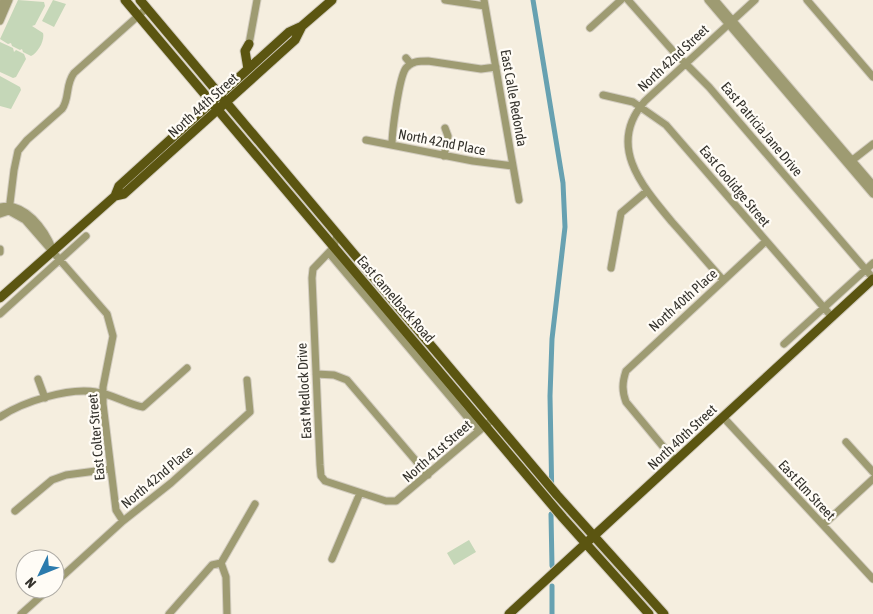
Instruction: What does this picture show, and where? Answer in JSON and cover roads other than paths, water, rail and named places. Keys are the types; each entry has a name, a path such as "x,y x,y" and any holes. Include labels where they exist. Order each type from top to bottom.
{"main road":[{"name":"East Camelback Road","path":"124,0 482,429 649,614"},
{"name":"East Camelback Road","path":"140,0 557,495 664,614"},
{"name":"North 44th Street","path":"0,298 115,196 119,186 289,32 302,26 332,0"},
{"name":"North 44th Street","path":"115,196 124,194 226,103 294,40 302,26"},
{"path":"248,69 245,51 249,44 255,54 267,52"},
{"path":"274,178 284,170"},
{"name":"North 40th Street","path":"509,614 873,279"}],"street":[{"path":"1,15 4,0"},
{"path":"1,15 9,0"},
{"path":"249,44 257,0"},
{"path":"445,0 484,3"},
{"path":"590,28 621,0"},
{"name":"East Patricia Jane Drive","path":"628,0 709,87 873,279"},
{"path":"708,0 731,22"},
{"path":"715,0 731,22 873,190"},
{"name":"North 42nd Street","path":"647,191 632,165 628,147 632,123 640,106 755,0"},
{"path":"807,0 873,77"},
{"name":"East Calle Redonda","path":"484,3 520,200"},
{"path":"10,208 14,170 21,147 62,109 66,103 67,86 74,74 147,8"},
{"path":"392,145 401,85 408,61 428,61 480,69 496,67"},
{"name":"East Coolidge Street","path":"603,95 640,106 671,130 832,317"},
{"path":"444,156 448,136 445,128"},
{"name":"North 42nd Place","path":"366,140 444,156 513,166"},
{"path":"850,162 873,144"},
{"path":"610,268 621,213 647,191 723,280"},
{"path":"0,207 10,208"},
{"path":"0,214 10,208"},
{"name":"East Colter Street","path":"10,208 20,208 26,212 49,240 53,251 103,309 111,322 113,343 104,394 116,510 123,521"},
{"name":"East Medlock Drive","path":"337,234 331,250 313,269 316,374 322,476 330,484 396,501"},
{"path":"0,314 86,236"},
{"name":"North 40th Place","path":"675,461 626,402 622,392 622,382 626,371 766,241"},
{"path":"784,344 873,263"},
{"path":"0,417 10,410 45,398 74,391 97,392 143,407 187,368"},
{"path":"316,374 334,375 347,380 428,475"},
{"path":"38,379 45,398"},
{"name":"North 42nd Place","path":"65,575 123,521 172,483 250,412 247,380"},
{"name":"East Elm Street","path":"723,417 873,579"},
{"name":"North 41st Street","path":"396,501 493,419"},
{"path":"846,442 873,472"},
{"path":"15,511 52,480 66,475 111,469"},
{"path":"823,525 873,479"},
{"path":"332,559 360,493"},
{"path":"169,614 212,565 221,562 255,504"},
{"path":"221,562 226,577 227,614"},
{"path":"21,614 38,599"}],"waterway":[{"path":"533,0 563,183 565,227 552,339 550,396 552,504"},
{"path":"551,514 552,566"},
{"path":"552,586 552,614"}]}
